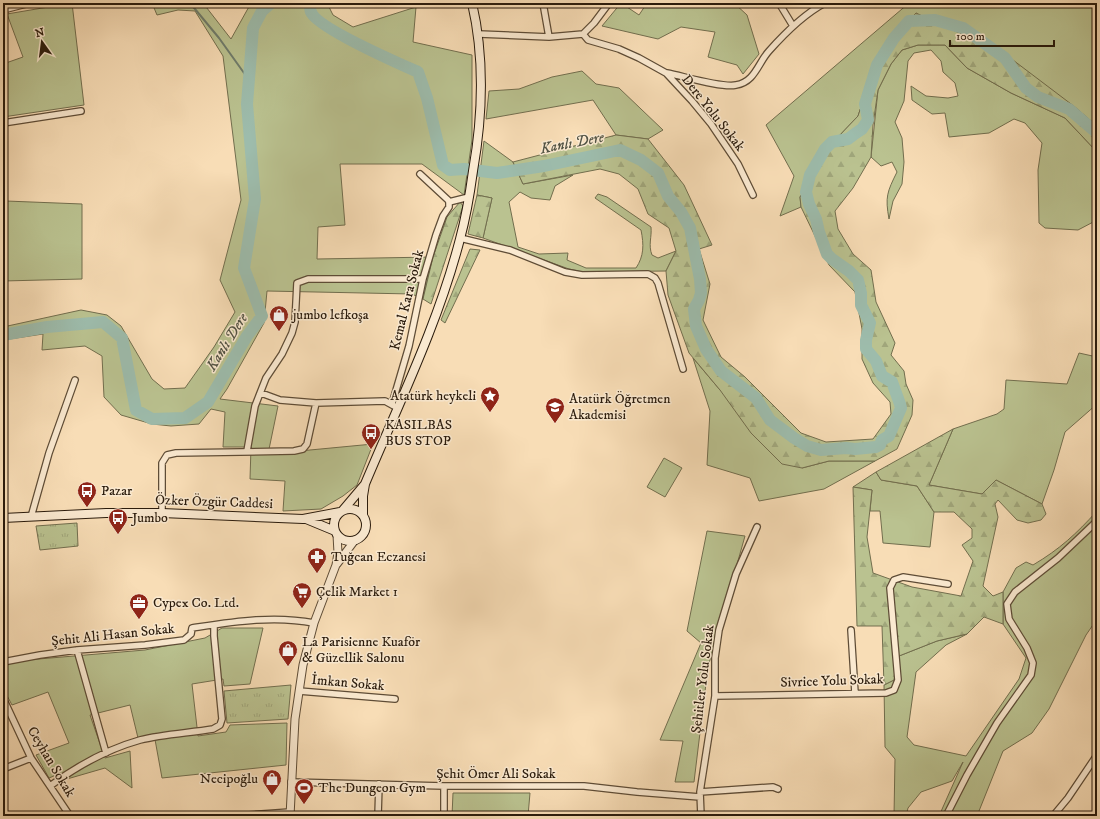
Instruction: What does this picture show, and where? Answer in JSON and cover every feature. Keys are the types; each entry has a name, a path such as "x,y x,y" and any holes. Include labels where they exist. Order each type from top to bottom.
{"main road":[{"path":"365,484 334,520 336,533 345,540 355,540 363,535 366,530 367,524 363,514 365,484 395,406 430,331 460,238 477,152 482,106 482,67 472,3"},
{"path":"341,511 354,508 363,514"},
{"name":"Özker Özgür Caddesi","path":"3,518 106,513 162,513 303,518 341,511"},
{"name":"Özker Özgür Caddesi","path":"303,518 336,533"}],"street":[{"path":"3,10 30,3"},
{"path":"543,3 549,37"},
{"path":"478,34 549,37 583,34 594,23 609,3"},
{"path":"779,3 793,26"},
{"path":"666,72 720,84 736,85 748,80 756,72 768,52 793,26 825,3"},
{"name":"Dere Yolu Sokak","path":"583,34 588,40 632,55 666,72 711,124 738,164 753,195"},
{"path":"3,123 81,111"},
{"path":"420,174 449,202 469,197"},
{"name":"Kemal Kara Sokak","path":"395,406 423,279 436,235 443,216 449,207 449,202"},
{"path":"460,238 510,250 566,272 576,274 648,274 655,278 658,283 683,369"},
{"path":"247,451 254,406 261,393 266,378 282,354 292,333 295,322 296,293 298,284 308,279 423,279"},
{"path":"31,517 49,453 75,380"},
{"path":"261,393 280,400 316,402 385,401 395,406"},
{"path":"162,513 162,463 167,455 176,452 294,452 303,449 307,444 316,402"},
{"path":"946,816 967,775 997,723 1031,675 1033,663 1027,648 1009,618 1007,604 1015,592 1058,558 1097,521"},
{"name":"Şehitler Yolu Sokak","path":"701,816 700,794 714,696 715,658 719,630 736,574 757,527"},
{"path":"234,816 290,814 294,740 303,665 314,623 336,565 338,553 336,533"},
{"path":"336,565 355,540"},
{"name":"Sivrice Yolu Sokak","path":"714,696 886,693 894,690 898,680 890,588 894,580 903,577 948,584"},
{"name":"Şehit Ali Hasan Sokak","path":"3,662 77,650 145,645 184,640 191,634 192,628 225,623 278,619 298,620 314,623"},
{"path":"50,786 60,778 106,753 141,740 213,729 220,725 222,719 214,625"},
{"path":"851,630 855,693"},
{"path":"77,650 106,753"},
{"name":"İmkan Sokak","path":"299,691 395,699"},
{"name":"Ceyhan Sokak","path":"3,698 31,758 70,816"},
{"path":"1053,816 1068,798 1097,755"},
{"path":"3,769 31,758"},
{"name":"Şehit Ömer Ali Sokak","path":"291,782 444,786 584,786 637,792 700,794 773,787 778,789"},
{"path":"378,816 379,784"},
{"path":"444,786 444,816"}],"green space":[{"path":"72,3 84,105 3,117 3,64 23,57 7,14"},
{"path":"152,3 203,3 231,39 251,3 327,3 333,15 353,27 416,7 413,42 472,55 472,140 464,195 422,164 340,164 345,225 318,227 317,259 433,257 423,299 412,294 267,291 264,323 220,399 278,406 268,454 373,444 357,485 343,496 321,509 283,511 285,481 250,479 251,447 223,447 225,412 211,409 199,424 171,426 152,424 121,415 104,397 102,356 85,346 42,350 43,334 3,340 3,327 81,310 107,315 121,326 152,379 164,389 185,388 214,347 235,312 220,280 241,200 223,56 195,11 178,10 157,15"},
{"path":"621,3 639,15 647,3 734,3 747,15 759,54 743,74 737,65 708,57 715,32 681,27 658,39 602,26"},
{"path":"909,3 1097,3 1097,130 916,13 878,56 858,116 839,136 800,197 801,207 780,216 794,176 766,125"},
{"path":"916,13 1005,54 1075,107 1097,126 1097,152 1065,118 1011,93 967,68 945,45 918,45 902,50 891,64 878,90 873,125 871,157 853,188 835,211 838,229 853,254 871,270 876,302 895,343 891,355 904,371 906,384 913,400 912,415 897,449 875,461 829,461 802,468 782,464 751,433 720,390 689,353 668,295 666,271 676,251 669,228 648,214 638,189 619,174 600,169 523,184 513,162 616,135 648,139 684,185 712,245 699,249 710,284 703,320 721,357 745,377 801,433 826,442 873,439 891,414 890,402 873,383 862,359 862,329 855,292 829,265 801,207 800,197 839,136 858,116 878,56"},
{"path":"918,45 945,45 967,68 1011,93 1065,118 1097,152 1097,220 1078,230 1045,228 1039,223 1038,170 1042,143 1025,123 1014,119 989,133 949,137 945,113 932,114 912,100 911,86 926,96 948,98 958,96 955,83 943,72 941,61 931,50 914,53 908,61 904,101 895,122 902,138 904,162 902,184 893,201 889,219 887,200 891,185 897,172 892,162 881,166 871,157 878,90 891,64 902,50"},
{"path":"582,71 596,84 619,88 663,130 648,139 616,135 593,100 486,119 489,91 519,89 552,77"},
{"path":"484,141 513,162 523,184 573,175 555,186 550,200 531,198 520,192 509,202 518,247 539,254 568,253 567,260 586,268 636,268 641,259 643,250 641,230 595,198 598,194 607,197 651,227 650,248 652,255 658,258 676,251 666,271 583,272 569,269 483,238 492,198 477,195"},
{"path":"477,195 492,198 483,238 468,234"},
{"path":"6,201 82,204 82,279 3,281 3,233 7,232"},
{"path":"460,202 463,206 431,304 423,299 433,257 447,217"},
{"path":"470,249 480,250 445,323 441,320"},
{"path":"1079,353 1097,357 1097,404 1065,432 1042,504 996,480 982,494 929,485 953,429 997,414 1004,409 1006,380 1067,384"},
{"path":"693,358 720,390 802,468 829,461 875,461 824,489 759,501 750,478 707,465 710,411"},
{"path":"953,429 929,485 982,494 996,480 1042,504 1046,514 1041,520 1028,523 1017,520 998,500 995,504 998,517 983,586 993,596 1003,592 1003,624 984,617 967,634 937,641 899,656 894,680 884,685 882,626 857,626 853,487 872,490 867,537 873,573 912,587 961,596 973,561 962,545 972,538 972,529 954,512 934,512 917,486 881,480 876,472"},
{"path":"664,458 682,468 665,497 647,487"},
{"path":"876,472 881,480 917,486 934,512 930,547 883,543 880,511 870,511 872,490 853,487"},
{"path":"1097,511 1097,619 1086,635 1049,709 1032,733 1003,751 977,816 939,816 963,762 952,781 921,792 908,808 906,816 894,816 895,759 885,747 884,685 894,680 899,656 937,641 967,634 946,645 916,672 907,737 914,745 966,756 1019,679 1026,658 1003,624 1003,592 1016,568 1026,562 1033,565 1060,547"},
{"path":"77,523 78,546 40,550 36,526"},
{"path":"707,531 745,536 708,667 694,782 675,782 683,741 660,740 701,643 687,631"},
{"path":"222,628 263,628 250,684 224,686 223,679 192,684 198,736 226,732 230,725 287,723 286,765 162,778 154,734 138,738 130,705 90,715 105,758 130,751 132,788 105,768 67,779 61,773 49,778 36,755 69,743 48,692 12,705 3,688 3,662 145,650 205,638"},
{"path":"291,685 288,719 227,723 224,691"},
{"path":"453,793 530,793 528,816 452,816"}],"waterway":[{"path":"190,3 219,38 249,80"},
{"name":"Kanlı Dere","path":"3,335 47,327 103,322 122,338 136,410 152,419 185,418 208,402 247,336 262,316 244,268 255,199 247,104 253,28 262,11 271,3"},
{"name":"Kanlı Dere","path":"310,3 311,12 317,19 328,27 360,45 418,72 427,98 443,165 450,170 464,169 497,173 544,166 620,150 641,160 658,173 668,196 681,212 690,228 700,279 701,293 694,309 696,326 706,349 721,371 756,398 770,420 807,446 821,450 846,448 855,449 876,447 880,445 882,440 889,436 901,408 892,382 882,376 876,361 866,349 866,340 870,323 861,305 861,293 858,280 827,254 806,192 810,175 825,149 832,142 848,139 862,129 868,120 865,104 877,65 894,38 909,21 935,20 963,28 1005,58 1026,88 1038,97 1069,109 1097,133"}],"place":[{"name":"jumbo lefkoşa","path":"279,332"},
{"name":"Atatürk heykeli","path":"490,413"},
{"name":"Atatürk Öğretmen Akademisi","path":"555,424"},
{"name":"KASILBAS BUS STOP","path":"371,450"},
{"name":"Pazar","path":"87,508"},
{"name":"Jumbo","path":"118,535"},
{"name":"Tuğcan Eczanesi","path":"317,574"},
{"name":"Çelik Market 1","path":"302,609"},
{"name":"Cypex Co. Ltd.","path":"139,620"},
{"name":"La Parisienne Kuaför & Güzellik Salonu","path":"288,667"},
{"name":"Necipoğlu","path":"272,796"},
{"name":"The Dungeon Gym","path":"304,805"}]}
